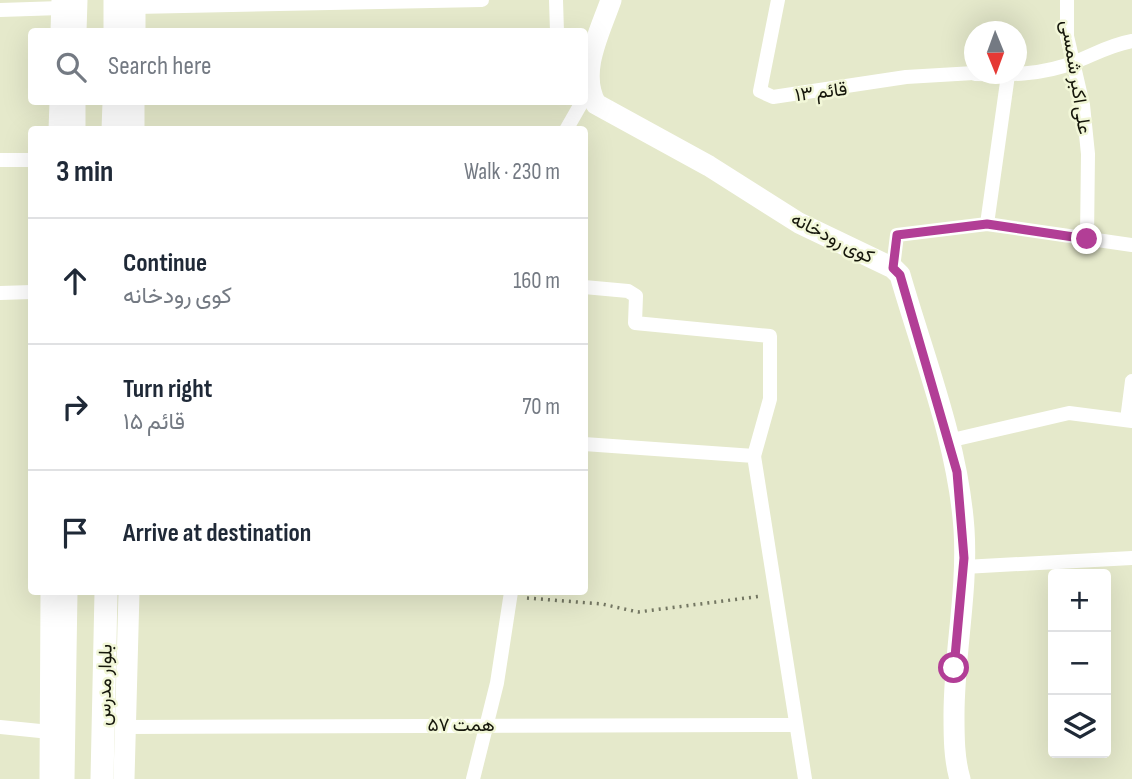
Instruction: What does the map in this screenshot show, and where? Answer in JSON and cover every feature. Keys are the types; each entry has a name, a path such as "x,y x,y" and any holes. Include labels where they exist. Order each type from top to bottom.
{"main road":[{"path":"117,28 129,2"},
{"path":"66,3 74,28"},
{"path":"74,105 74,126"},
{"path":"113,126 114,105"},
{"name":"بلوار مدرس","path":"63,779 66,595"},
{"name":"بلوار مدرس","path":"102,779 106,595"}],"street":[{"path":"134,28 129,2 482,0"},
{"path":"556,0 557,28"},
{"path":"588,77 592,54 611,0"},
{"name":"قائم ۱۳","path":"778,0 760,92 774,97 906,77 964,74"},
{"name":"علی اکبر شمسی","path":"1067,0 1067,36 1083,105 1088,155 1087,239"},
{"path":"0,10 66,3 62,28"},
{"name":"قائم ۱۳","path":"1027,73 1073,63 1110,45 1132,41"},
{"path":"987,224 1007,84"},
{"name":"کوی رودخانه","path":"588,97 606,111 709,166 799,223 893,268 900,275 957,472 964,567 954,668 954,731 960,779"},
{"path":"59,126 60,105"},
{"path":"134,105 134,126"},
{"path":"568,126 579,105"},
{"path":"0,160 28,160"},
{"path":"893,268 897,235 987,224 1132,245"},
{"path":"588,287 628,291 636,296 635,323 770,336 770,399 754,456 805,779"},
{"path":"0,293 28,292"},
{"path":"948,441 1069,413 1129,420 1132,381"},
{"path":"588,444 754,456"},
{"path":"964,567 1132,558"},
{"path":"50,779 51,595"},
{"path":"124,779 129,595"},
{"path":"473,779 497,683 511,595"},
{"name":"همت ۵۷","path":"125,727 796,725"},
{"path":"0,727 50,732"}],"path":[{"path":"520,595 602,604 638,612 776,594"}],"route":[{"path":"954,668 964,576 964,528 957,472 900,275 893,268 897,235 987,224 1087,239"}]}
